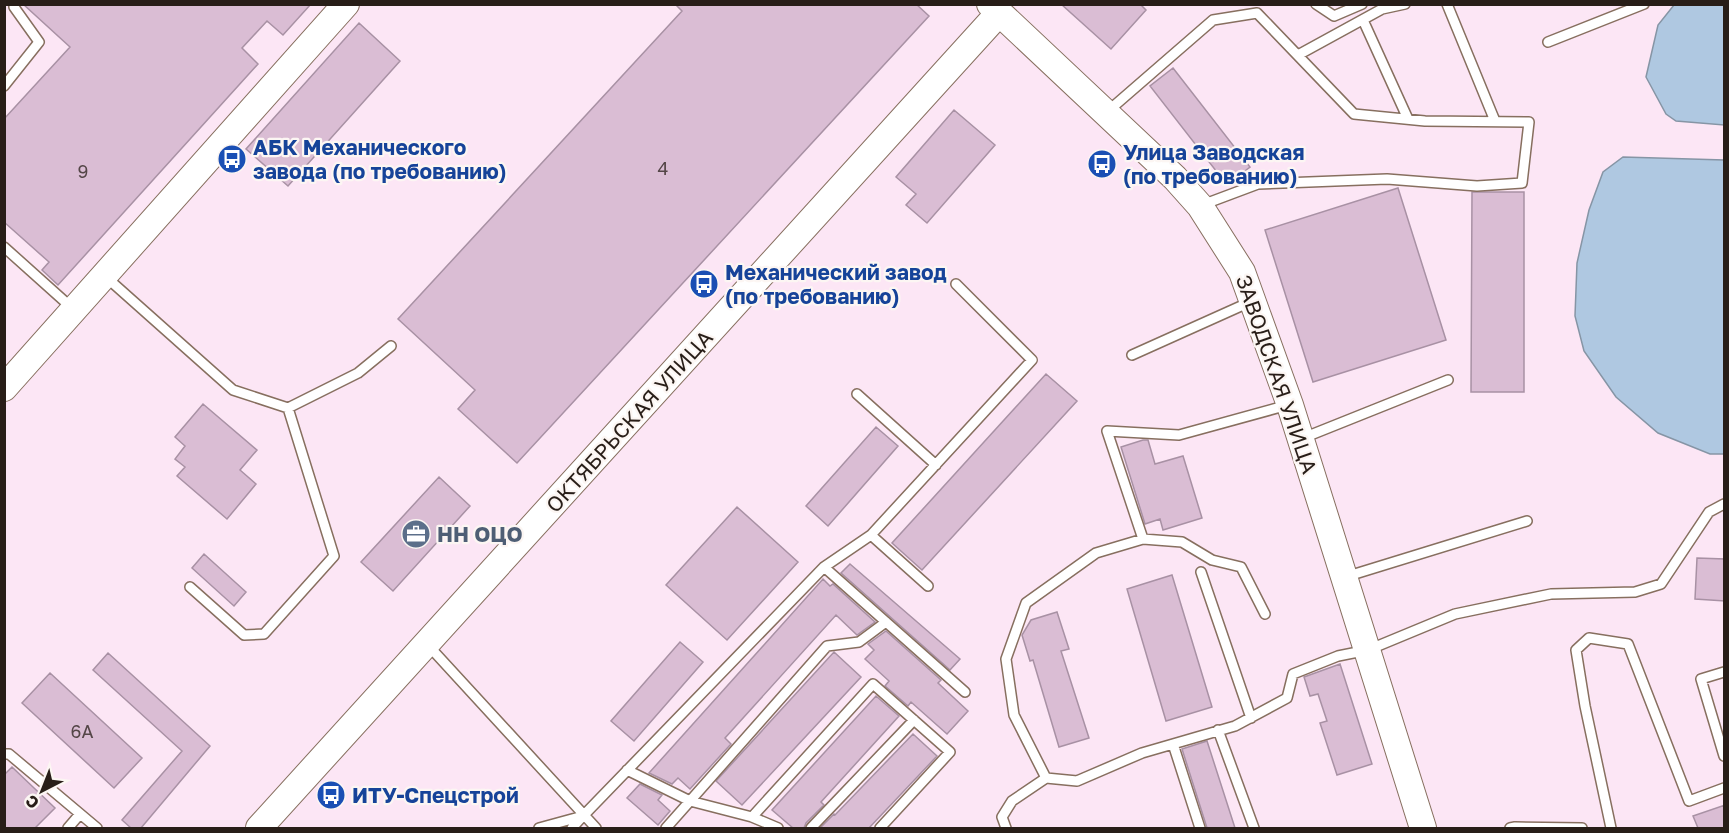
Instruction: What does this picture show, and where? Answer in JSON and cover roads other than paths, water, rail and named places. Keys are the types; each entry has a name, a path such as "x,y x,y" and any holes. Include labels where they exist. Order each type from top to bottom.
{"street":[{"path":"4,388 346,4"},
{"name":"ЗАВОДСКАЯ УЛИЦА","path":"995,9 1175,178 1200,206 1242,272 1290,405 1423,828"},
{"name":"ОКТЯБРЬСКАЯ УЛИЦА","path":"259,828 427,644 995,9"}],"lane":[{"path":"1316,4 1334,16 1362,4"},
{"path":"1298,55 1382,9 1405,4"},
{"path":"1447,4 1495,121"},
{"path":"1548,42 1644,4"},
{"path":"4,86 39,42 14,7"},
{"path":"1107,112 1213,20 1257,13 1354,114 1425,121 1529,122 1522,183 1477,186 1387,179 1258,184 1200,206"},
{"path":"1363,20 1408,119"},
{"path":"4,247 74,310"},
{"path":"104,276 233,390 288,408 358,372 391,346"},
{"path":"572,828 824,567 871,535 1032,360 956,284"},
{"path":"1132,355 1253,301"},
{"path":"1301,439 1448,380"},
{"path":"857,394 936,465"},
{"path":"1143,539 1107,431 1179,435 1290,405"},
{"path":"190,586 244,635 264,634 334,556 288,408"},
{"path":"1006,828 1002,817 1011,801 1046,778 1077,781 1142,753 1251,718 1287,698 1293,674 1338,656 1368,650 1455,614 1551,594 1635,592 1661,584 1709,512 1725,504"},
{"path":"1345,577 1527,521"},
{"path":"871,535 928,586"},
{"path":"1046,778 1014,715 1006,659 1026,603 1096,553 1143,539 1182,542 1212,560 1240,567 1265,614"},
{"path":"824,567 965,692"},
{"path":"1201,572 1251,718"},
{"path":"666,828 827,646 859,642 886,622"},
{"path":"1611,828 1585,706 1576,650 1589,638 1628,644 1689,801 1725,788"},
{"path":"427,644 596,828"},
{"path":"1725,672 1701,680 1725,756"},
{"path":"752,817 873,684 950,752 880,828"},
{"path":"811,828 914,720"},
{"path":"1218,730 1254,828"},
{"path":"1173,744 1200,828"},
{"path":"4,754 9,754 97,828"},
{"path":"627,770 690,801 752,817 778,828"},
{"path":"68,828 80,814"},
{"path":"539,828 583,816"},
{"path":"1510,828 1582,828"}],"water":[{"path":"1674,5 1724,5 1724,125 1676,121 1666,114 1646,77 1658,25"},
{"path":"1623,157 1724,160 1724,454 1710,454 1658,433 1616,397 1584,351 1575,316 1577,263 1589,210 1603,172"}],"place":[{"name":"АБК Механического завода (по требованию)","path":"232,159"},
{"name":"Улица Заводская (по требованию)","path":"1102,164"},
{"name":"Механический завод (по требованию)","path":"704,284"},
{"name":"НН ОЦО","path":"416,534"},
{"name":"ИТУ-Спецстрой","path":"331,795"}]}
